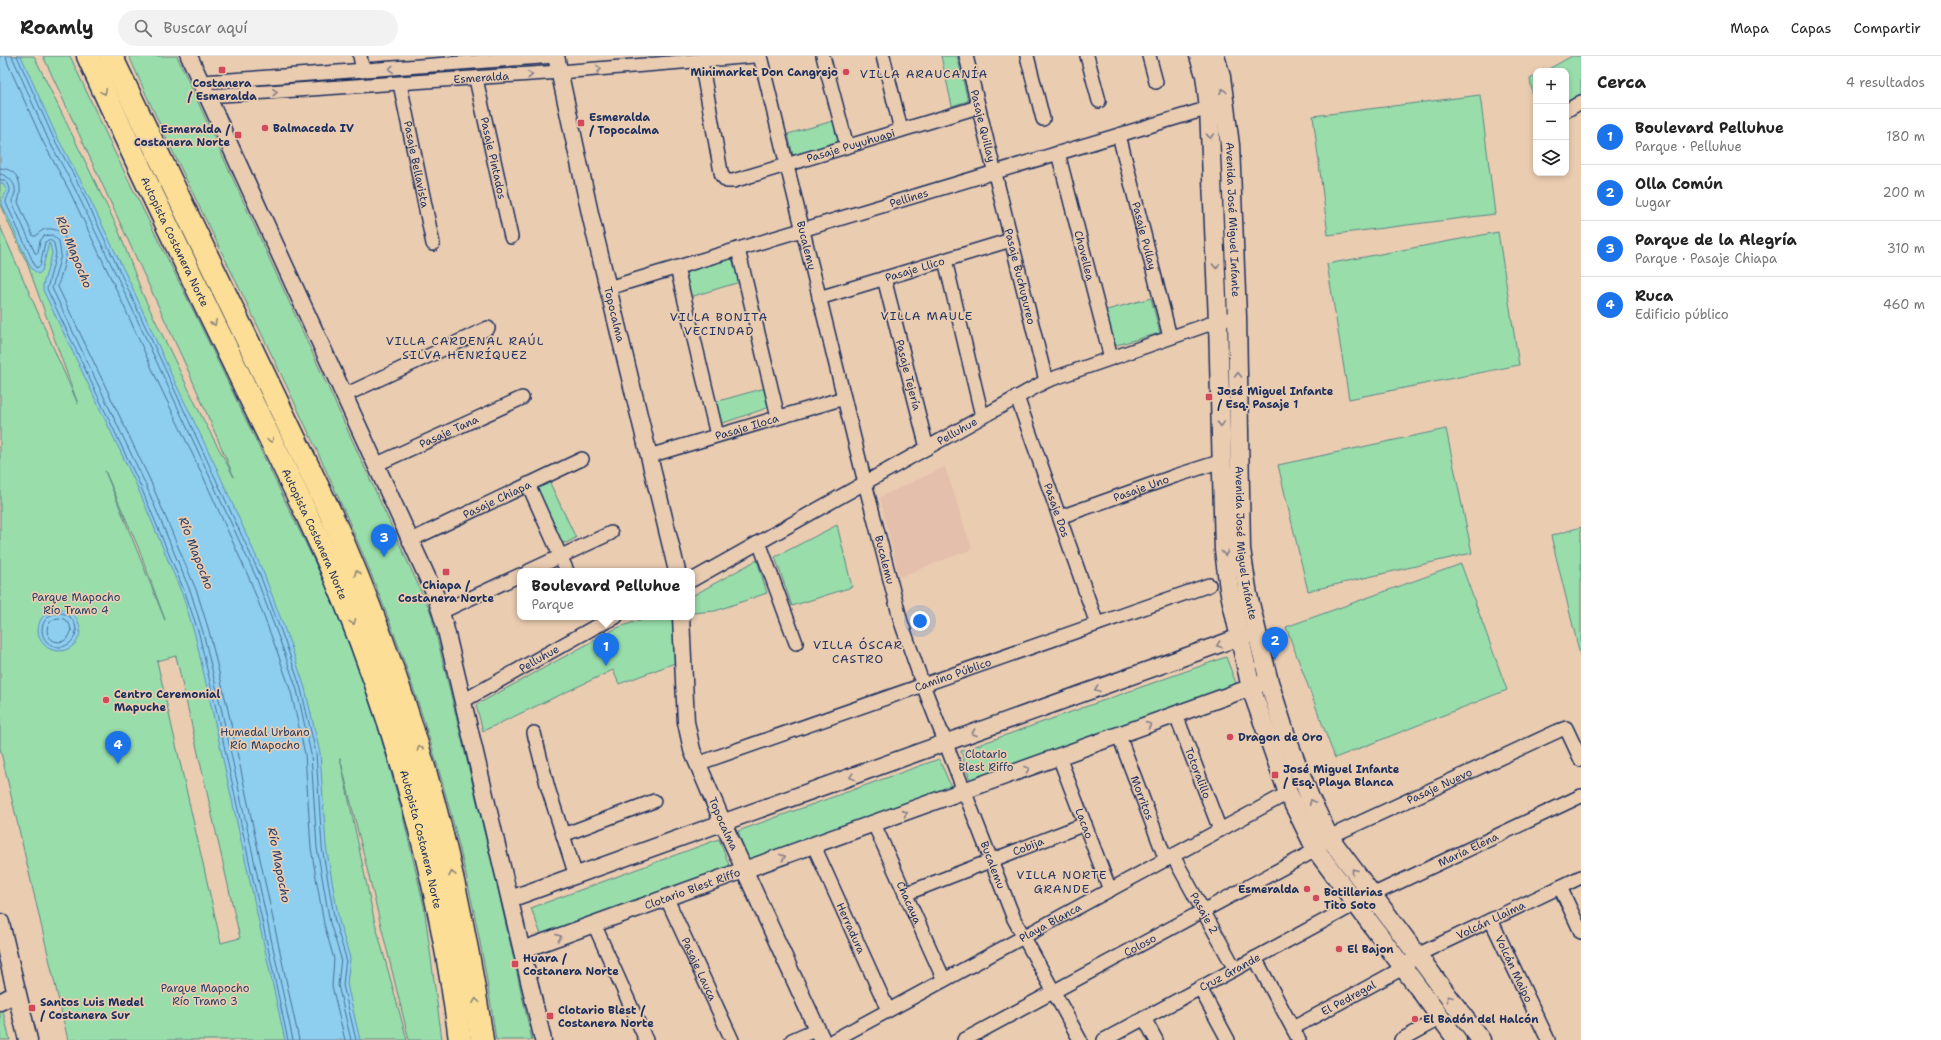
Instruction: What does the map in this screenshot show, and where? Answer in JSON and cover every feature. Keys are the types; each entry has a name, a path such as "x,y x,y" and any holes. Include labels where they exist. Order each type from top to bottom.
{"highway":[{"name":"Autopista Costanera Norte","path":"88,56 148,187 308,516 354,623 393,736 424,847 444,940 460,1040"},
{"name":"Autopista Costanera Norte","path":"111,56 329,510 352,560 383,640 422,754 448,853 469,958 482,1040"}],"main road":[{"name":"Avenida José Miguel Infante","path":"1200,56 1206,75 1209,108 1218,320 1224,550 1229,589 1269,682 1287,739 1310,798 1329,837 1481,1040"},
{"name":"Avenida José Miguel Infante","path":"1215,56 1222,77 1230,145 1237,317 1241,549 1244,572 1251,688 1288,793 1316,850 1457,1040"},
{"path":"0,923 28,1040"}],"street":[{"path":"189,56 343,396 411,540 441,612 543,1040"},
{"path":"360,56 363,71"},
{"name":"Esmeralda","path":"205,89 363,71 556,56"},
{"name":"Topocalma","path":"556,56 608,288 676,568"},
{"name":"Esmeralda","path":"205,89 400,84 754,56"},
{"name":"Bucalemu","path":"760,56 864,483 896,604 923,685 1014,919 1080,1040"},
{"path":"823,56 847,146"},
{"path":"883,56 901,130"},
{"name":"Pasaje Quillay","path":"966,56 993,172"},
{"path":"1027,56 1043,119"},
{"path":"1087,56 1099,101"},
{"path":"1149,56 1156,82"},
{"name":"Pasaje Puyuhuapi","path":"701,60 721,172 724,179 733,181 978,106"},
{"name":"Pasaje Pintados","path":"476,79 511,237"},
{"name":"Pasaje Bellavista","path":"400,84 433,244"},
{"path":"1569,108 1581,102"},
{"name":"Pellines","path":"608,288 1209,108"},
{"name":"Pasaje Pullay","path":"1119,135 1170,337"},
{"name":"Chovellea","path":"1058,153 1111,358"},
{"name":"Pasaje Buchupureo","path":"993,172 1046,381"},
{"name":"Pasaje Llico","path":"819,298 1010,240"},
{"path":"738,249 778,417"},
{"path":"945,260 982,416"},
{"path":"676,268 717,436"},
{"name":"Pasaje Tejería","path":"884,278 927,448"},
{"name":"Pelluhue","path":"695,578 1046,381 1218,320 1237,317"},
{"path":"343,396 488,328"},
{"name":"Pasaje Dos","path":"1017,397 1097,624"},
{"name":"Pasaje Tana","path":"375,465 522,398"},
{"name":"Pasaje Iloca","path":"649,456 844,398"},
{"name":"Pasaje Chiapa","path":"411,540 582,459"},
{"name":"Pasaje Uno","path":"1060,517 1222,461"},
{"path":"528,484 566,568"},
{"path":"535,568 611,533"},
{"path":"759,542 796,643"},
{"path":"441,612 517,576"},
{"name":"Camino Público","path":"697,764 1209,585"},
{"name":"Pelluhue","path":"463,701 590,622 600,620"},
{"name":"Topocalma","path":"681,620 686,722 697,764 820,1034"},
{"path":"510,899 1248,634"},
{"name":"Clotario Blest Riffo","path":"522,950 746,871 1269,682"},
{"name":"Totoralillo","path":"1176,715 1220,830"},
{"name":"Pasaje Nuevo","path":"1316,850 1329,837 1566,728 1581,760"},
{"path":"534,733 544,773 576,876"},
{"name":"Morritos","path":"1118,736 1169,858"},
{"name":"Lacao","path":"1059,757 1110,890"},
{"name":"Playa Blanca","path":"834,1040 1288,793"},
{"name":"María Elena","path":"1356,904 1581,796"},
{"path":"563,835 654,801"},
{"name":"Chacaya","path":"874,824 944,980"},
{"name":"Cobija","path":"905,894 1085,824"},
{"name":"Herradura","path":"814,846 888,1010"},
{"name":"Coloso","path":"964,1040 1316,850"},
{"name":"Pasaje 2","path":"1169,858 1203,911 1235,969"},
{"name":"Volcán Llaima","path":"1404,968 1417,955 1581,877"},
{"path":"1560,887 1581,932"},
{"name":"Pasaje Lauca","path":"667,899 732,1040"},
{"name":"Cruz Grande","path":"1104,1040 1356,904"},
{"name":"Volcán Maipo","path":"1491,920 1548,1040"},
{"path":"594,924 646,1040"},
{"path":"1255,958 1296,1034"},
{"name":"El Pedregal","path":"1296,1034 1404,968"},
{"path":"1200,988 1228,1040"},
{"path":"0,1002 17,993"},
{"path":"1144,1018 1156,1040"},
{"path":"1401,1040 1441,1018"},
{"path":"792,1040 820,1034"}],"shaded area":[{"path":"945,467 972,549 899,577 880,497"}],"green space":[{"path":"0,56 34,56 118,229 143,295 204,421 234,477 188,370 43,56 70,56 114,151 193,310 332,598 370,698 402,812 424,906 442,1040 409,1040 340,758 374,919 407,1040 68,1040 0,748 0,226 78,404 27,263 0,205","holes":["105,471 139,549 165,620","176,656 240,938 221,943 157,661"]},
{"path":"129,56 177,56 431,613 495,876 532,1040 496,1040 486,974 473,908 441,778 422,714 377,588 316,448 165,136"},
{"path":"941,56 957,56 968,101 952,106"},
{"path":"1572,56 1581,56 1581,96 1569,103 1569,68 1550,68"},
{"path":"1533,78 1533,98 1530,79"},
{"path":"1480,95 1495,214 1328,235 1313,116"},
{"path":"833,121 839,143 793,155 788,134"},
{"path":"1498,232 1519,365 1349,399 1327,264"},
{"path":"727,259 734,260 740,282 690,297 685,275 691,269"},
{"path":"1151,298 1160,333 1113,346 1103,311"},
{"path":"765,388 770,407 723,423 718,421 715,402"},
{"path":"1446,429 1472,553 1308,591 1278,465"},
{"path":"549,481 576,538 566,543 559,542 536,494 537,487"},
{"path":"837,525 852,587 792,606 775,557"},
{"path":"1581,527 1581,659 1551,536"},
{"path":"757,560 767,593 715,611 695,613 695,594"},
{"path":"1461,564 1507,690 1335,758 1286,627"},
{"path":"640,620 672,620 675,663 619,684 613,670 483,731 476,705 617,628"},
{"name":"Clotario Blest Riffo","path":"1226,657 1237,686 971,784 961,751"},
{"name":"Clotario Blest Riffo","path":"939,759 953,791 749,863 738,831"},
{"path":"719,839 731,870 542,937 531,908"},
{"path":"2,1008 10,1040 0,1040 0,1010"}],"water":[{"name":"Humedal Urbano Río Mapocho","path":"0,56 21,56 56,135 82,183 216,467 264,574 291,646 305,688 320,753 326,846 339,921 350,958 347,984 360,1040 285,1040 195,635 183,596 137,486 43,290 43,285 52,254 50,244 49,243 42,271 38,274 31,268 2,204 2,200 7,190 2,183 0,184"},
{"path":"55,609 63,609 71,612 77,618 80,630 77,642 71,648 63,651 55,651 47,648 41,642 38,634 38,626 41,618 47,612"}],"place":[{"name":"Costanera / Esmeralda","path":"222,70"},
{"name":"Minimarket Don Cangrejo","path":"846,72"},
{"name":"Esmeralda / Topocalma","path":"581,123"},
{"name":"Balmaceda IV","path":"265,128"},
{"name":"Esmeralda / Costanera Norte","path":"238,135"},
{"name":"José Miguel Infante / Esq. Pasaje 1","path":"1209,397"},
{"name":"Parque de la Alegría","path":"384,557"},
{"name":"Chiapa / Costanera Norte","path":"446,572"},
{"name":"Olla Común","path":"1275,660"},
{"name":"Boulevard Pelluhue","path":"606,666"},
{"name":"Centro Ceremonial Mapuche","path":"106,700"},
{"name":"Dragon de Oro","path":"1230,737"},
{"name":"Ruca","path":"118,764"},
{"name":"José Miguel Infante / Esq. Playa Blanca","path":"1275,775"},
{"name":"Esmeralda","path":"1307,889"},
{"name":"Botillerias Tito Soto","path":"1316,898"},
{"name":"El Bajon","path":"1339,949"},
{"name":"Huara / Costanera Norte","path":"515,964"},
{"name":"Santos Luis Medel / Costanera Sur","path":"32,1008"},
{"name":"Clotario Blest / Costanera Norte","path":"550,1016"},
{"name":"El Badón del Halcón","path":"1415,1019"}],"district":[{"name":"VILLA ARAUCANÍA","path":"924,74"},
{"name":"VILLA MAULE","path":"927,316"},
{"name":"VILLA BONITA VECINDAD","path":"719,324"},
{"name":"VILLA CARDENAL RAÚL SILVA HENRÍQUEZ","path":"465,348"},
{"name":"VILLA ÓSCAR CASTRO","path":"858,652"},
{"name":"VILLA NORTE GRANDE","path":"1062,882"}],"water label":[{"name":"Río Mapocho","path":"74,252"},
{"name":"Río Mapocho","path":"196,553"},
{"name":"Río Mapocho","path":"279,865"}],"park label":[{"name":"Parque Mapocho Río Tramo 4","path":"76,603"},
{"name":"Parque Mapocho Río Tramo 3","path":"205,994"}]}
